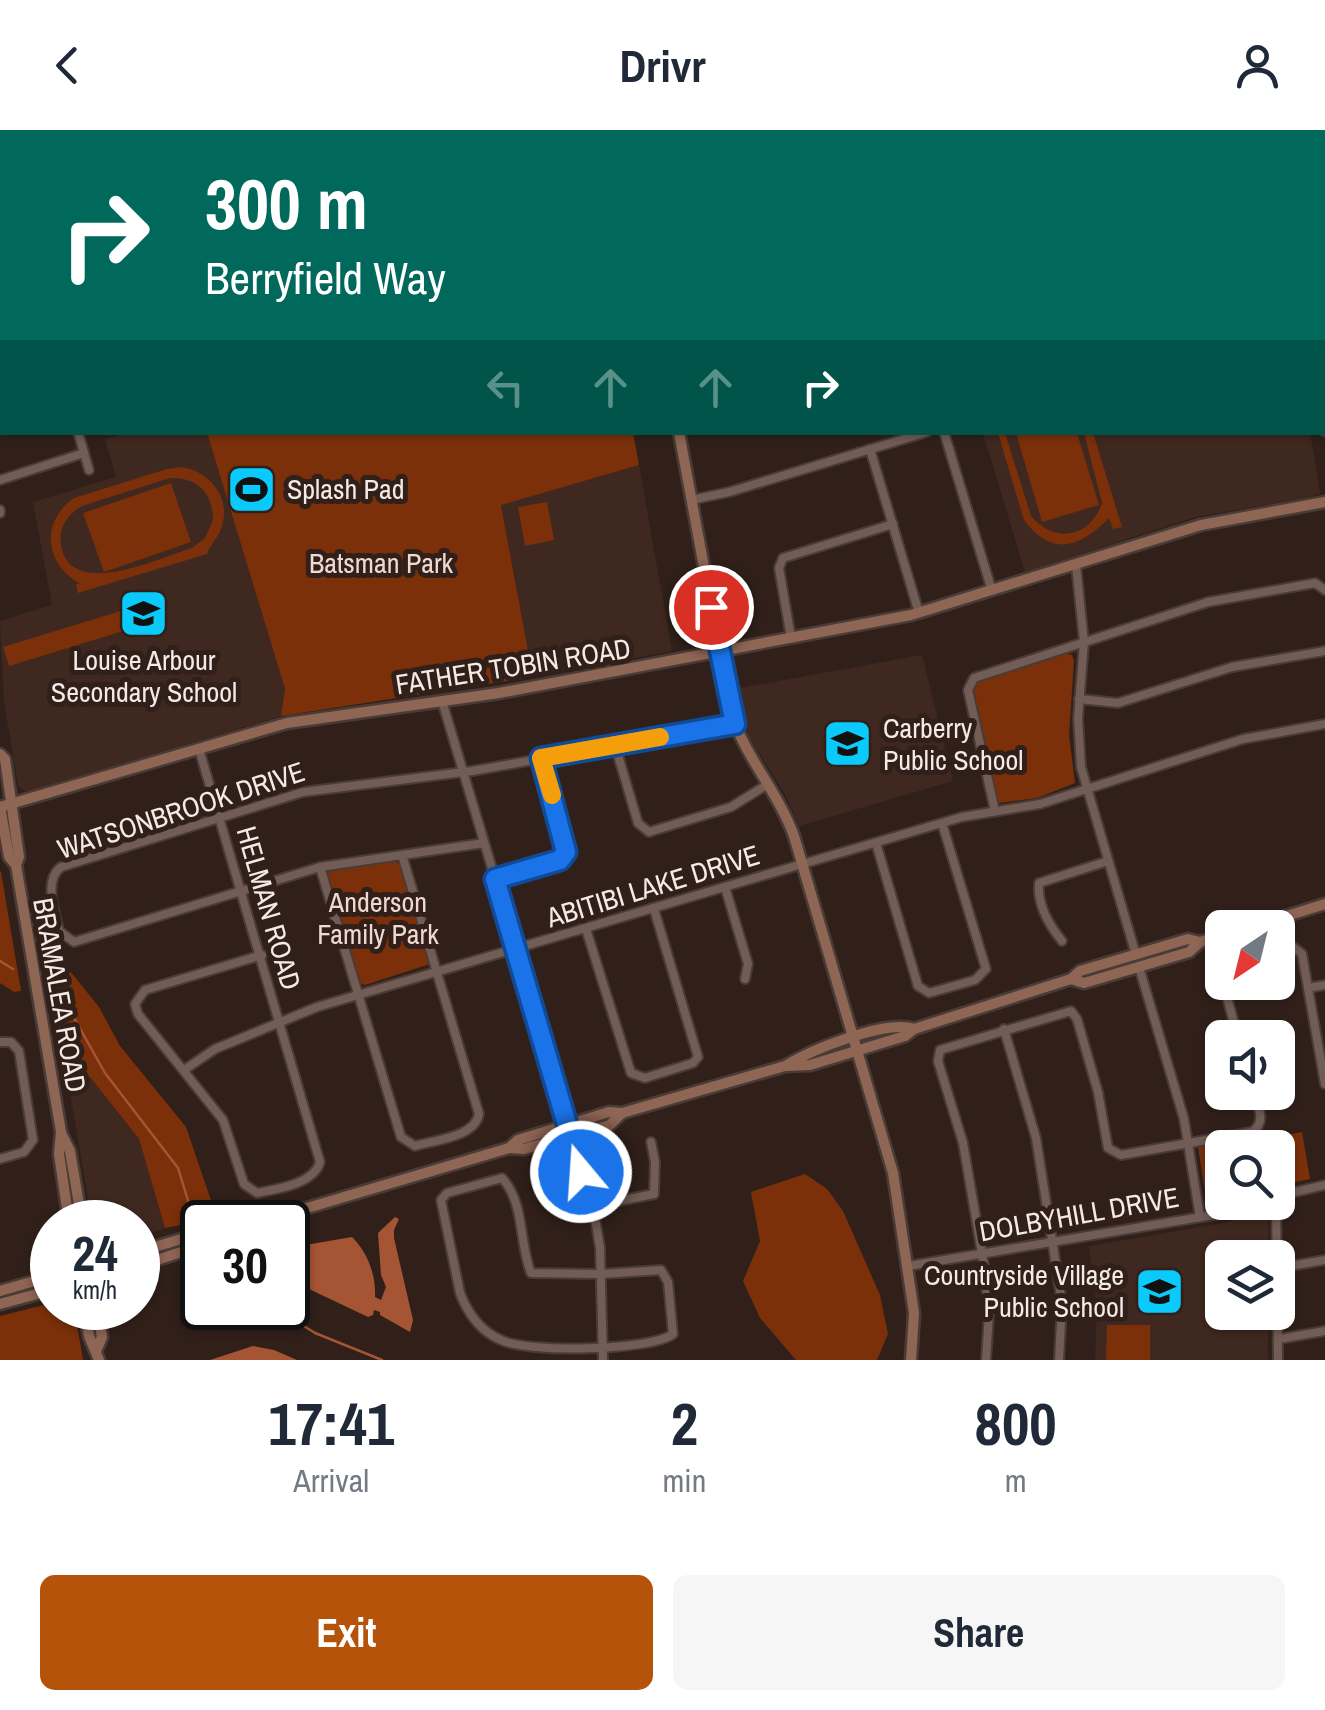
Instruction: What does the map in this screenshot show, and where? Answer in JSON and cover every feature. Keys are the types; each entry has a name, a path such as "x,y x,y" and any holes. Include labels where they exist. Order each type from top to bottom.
{"street":[{"path":"79,435 89,470"},
{"path":"680,435 735,724 786,816 893,1174 914,1314 910,1360"},
{"path":"691,500 917,435"},
{"path":"945,435 993,592"},
{"path":"870,450 920,613"},
{"path":"0,480 84,453"},
{"name":"FATHER TOBIN ROAD","path":"4,806 288,722 442,701 920,613 1200,525 1325,502"},
{"path":"790,638 779,568 784,558 892,524"},
{"path":"1076,565 1084,642 1078,747 1087,790 1182,1109 1200,1216"},
{"path":"995,811 969,683 977,676 1228,597 1315,583 1325,590"},
{"path":"1079,699 1118,703 1232,667 1325,651"},
{"path":"442,701 592,1206 601,1274 603,1360"},
{"name":"WATSONBROOK DRIVE","path":"484,843 320,866 80,941 69,940 59,932 51,884 56,869 304,792 462,772 735,724"},
{"name":"ABITIBI LAKE DRIVE","path":"184,1070 209,1052 306,1010 942,823 1040,804 1255,736 1325,724"},
{"path":"614,745 638,823 649,832 724,810 768,784"},
{"name":"HELMAN ROAD","path":"184,1070 224,1120 247,1189 261,1192 309,1178 318,1170 320,1158 199,748"},
{"name":"BRAMALEA ROAD","path":"0,754 4,758 4,806 19,857 16,865 61,1132 70,1151 78,1200"},
{"path":"495,879 560,860 566,852 541,758"},
{"path":"876,842 918,986 929,993 975,980 986,969 942,823"},
{"path":"320,866 405,1142 414,1146 470,1130 478,1123 479,1114 402,854"},
{"path":"1062,940 1050,926 1039,884 1108,861"},
{"path":"726,887 748,964 746,979"},
{"path":"1295,914 1324,905"},
{"path":"586,929 631,1073 645,1078 693,1063 698,1057 654,909"},
{"path":"310,1207 509,1148 518,1140 568,1131 610,1112 622,1114 905,1036 914,1029 1071,979 1080,971 1190,952 1205,940"},
{"path":"1295,948 1299,950 1308,988 1325,1084"},
{"path":"184,1070 135,1009 138,996 145,990 262,956"},
{"path":"1308,988 1325,985"},
{"path":"986,1360 990,1313 982,1253 966,1153 938,1054 943,1047 1070,1011 1077,1019 1096,1084 1108,1148 1121,1155 1256,1130 1261,1118 1259,1110"},
{"path":"785,1066 807,1052 901,1024 914,1029"},
{"path":"1004,1029 1036,1138 1062,1304 1059,1360"},
{"path":"0,1042 10,1042 19,1051 33,1136 28,1150 0,1159"},
{"name":"BRAMALEA ROAD","path":"61,1132 58,1154 65,1200"},
{"path":"592,1206 654,1194 651,1142"},
{"path":"502,1178 523,1230 531,1273 664,1272 673,1334 666,1340 602,1346 520,1347 484,1330 460,1293 441,1200 448,1194 502,1178"},
{"path":"1295,1194 1325,1185"},
{"name":"DOLBYHILL DRIVE","path":"908,1266 1205,1215"},
{"path":"1295,1265 1325,1260"},
{"path":"0,1291 30,1282"},
{"path":"0,1304 30,1296"},
{"path":"88,1330 98,1354"},
{"path":"1278,1330 1278,1360"},
{"path":"1278,1338 1325,1332"}],"shaded area":[{"name":"Louise Arbour Secondary School","path":"122,435 208,435 285,689 281,716 27,792 18,786 4,702 0,621 52,605 33,502 116,477 105,439"},
{"path":"984,435 1310,435 1320,493 1195,517 1025,572"},
{"path":"639,465 672,651 533,677 501,504"},
{"name":"Carberry Public School","path":"922,655 953,781 799,826 786,796 749,737 734,689"},
{"path":"90,1077 139,1139 157,1200 88,1200 68,1080"},
{"path":"395,1217 399,1219 394,1238 413,1320 410,1332 380,1312 374,1310 368,1317 310,1289 310,1244 352,1237 367,1257 375,1297 381,1300 386,1287 381,1275 378,1233"},
{"name":"Countryside Village Public School","path":"1268,1220 1269,1240 1205,1240 1205,1330 1268,1330 1268,1360 1095,1360 1097,1310 1089,1246 1224,1223"},
{"path":"253,1346 274,1350 297,1360 210,1360"}],"green space":[{"name":"Batsman Park","path":"208,435 633,435 639,465 501,505 533,677 281,716 285,689"},
{"path":"999,435 1006,435 1031,516 1051,531 1071,533 1089,524 1102,503 1085,435 1094,435 1122,527 1113,529 1109,518 1088,536 1056,544 1024,520"},
{"path":"1017,435 1078,435 1099,505 1042,522"},
{"path":"182,467 201,474 221,496 222,526 207,554 78,593 79,583 59,565 51,542 56,518 63,507 74,498","holes":["180,478 202,488 212,510 213,520 205,538 192,548 118,571 81,570 68,562 61,532 77,509"]},
{"path":"171,483 191,542 104,572 83,513"},
{"path":"547,502 554,540 525,546 518,507"},
{"path":"150,602 156,621 9,666 3,647"},
{"path":"1064,653 1072,655 1074,661 1069,735 1075,783 1037,798 998,803 973,686 980,680"},
{"name":"Anderson Family Park","path":"393,860 401,865 430,964 365,985 360,983 327,873 331,868"},
{"path":"0,872 21,991 14,992 0,983"},
{"path":"44,939 99,1007 120,1046 186,1127 211,1200 180,1200 180,1225 165,1228 160,1200 157,1200 139,1139 90,1077 68,1080"},
{"path":"1302,1132 1310,1179 1295,1182 1295,1133"},
{"path":"1205,1146 1205,1192 1198,1147"},
{"path":"805,1174 827,1189 843,1211 880,1295 888,1334 877,1360 796,1360 760,1318 743,1281 760,1241 751,1192"},
{"path":"30,1308 30,1330 78,1330 83,1360 0,1360 0,1316"},
{"path":"1107,1325 1150,1325 1150,1360 1106,1360"}],"waterway":[{"path":"0,961 13,969"},
{"path":"60,993 105,1073 178,1168 188,1200"},
{"path":"310,1330 382,1360"}],"slow traffic":[{"path":"552,795 541,758 660,737"}],"place":[{"name":"Splash Pad","path":"252,489"},
{"name":"Louise Arbour Secondary School","path":"144,613"},
{"name":"Carberry Public School","path":"848,744"},
{"name":"Countryside Village Public School","path":"1159,1291"}],"route":[{"path":"581,1172 495,879 560,860 566,852 541,758 735,724 711,607"}]}
